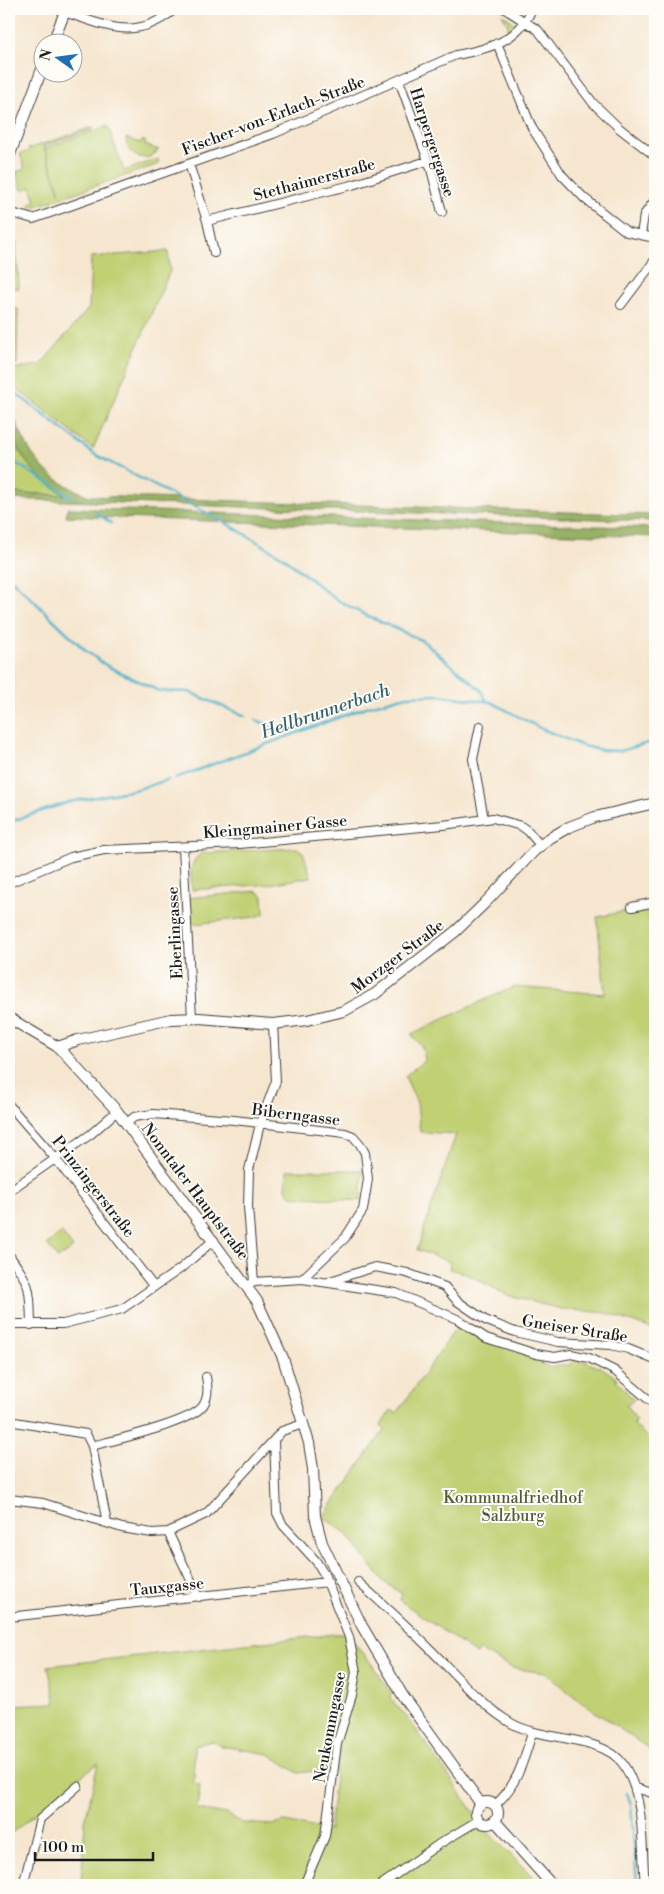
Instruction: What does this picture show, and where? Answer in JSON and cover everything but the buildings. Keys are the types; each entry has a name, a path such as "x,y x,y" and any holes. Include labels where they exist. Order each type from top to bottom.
{"main road":[{"path":"57,32 65,11"},
{"path":"9,157 37,82"},
{"name":"Morzger Straße","path":"58,1047 78,1040 149,1023 192,1018 273,1024 338,1013 375,994 465,922 540,845 569,827 586,820 655,803"},
{"name":"Nonntaler Hauptstraße","path":"9,1018 58,1047 127,1123 214,1240 251,1284 280,1350 303,1424 310,1451 315,1516 322,1542 362,1626 403,1696 481,1804"},
{"path":"489,1802 495,1805 498,1812 495,1821 485,1824 479,1820 477,1810 481,1804 489,1802"},
{"path":"495,1821 552,1885"}],"street":[{"path":"65,11 116,28 129,30 151,25 175,9"},
{"path":"505,9 538,30 593,103 655,156"},
{"name":"Fischer-von-Erlach-Straße","path":"9,212 33,219 273,134 456,55 474,51 514,36 526,23 532,9"},
{"path":"497,43 532,128 562,174 584,198 626,231 655,238"},
{"name":"Harpergergasse","path":"398,80 427,161 442,212"},
{"name":"Stethaimerstraße","path":"207,221 352,185 427,161"},
{"path":"190,164 207,221 214,253"},
{"path":"642,235 644,215 655,200"},
{"path":"621,305 655,260"},
{"path":"480,726 473,759 484,819"},
{"name":"Kleingmainer Gasse","path":"9,883 71,857 104,850 183,847 325,836 493,818 521,826 540,845"},
{"name":"Eberlingasse","path":"183,847 192,1018"},
{"path":"632,907 655,902"},
{"path":"251,1284 249,1170 260,1124 276,1081 273,1024"},
{"name":"Prinzingerstraße","path":"9,1105 55,1158 154,1287"},
{"path":"9,1191 92,1133 117,1112"},
{"name":"Biberngasse","path":"127,1123 134,1117 153,1114 234,1120 345,1133 353,1136 360,1144 364,1153 368,1179 364,1210 345,1238 302,1279"},
{"path":"9,1324 63,1324 122,1309 180,1269 214,1240"},
{"path":"9,1254 27,1280 30,1289 31,1325"},
{"name":"Gneiser Straße","path":"328,1281 374,1268 408,1273 445,1287 457,1301 485,1320 514,1332 558,1342 611,1345 628,1349 655,1360"},
{"name":"Gneiser Straße","path":"251,1284 302,1279 328,1281 406,1296 457,1319 486,1338 536,1354 555,1357 571,1354 584,1357 615,1371 655,1405"},
{"path":"92,1446 188,1418 204,1405 208,1388 206,1377"},
{"path":"9,1421 86,1434 92,1446 107,1523"},
{"path":"9,1499 43,1503 136,1531 168,1532 206,1514 286,1428 303,1424"},
{"name":"Neukommgasse","path":"274,1441 276,1513 285,1528 316,1561 328,1582 349,1637 356,1672 352,1695 337,1744 325,1836 304,1885"},
{"path":"168,1532 199,1597"},
{"name":"Tauxgasse","path":"9,1617 328,1582"},
{"path":"358,1582 481,1701 512,1724 532,1733 592,1745 607,1751 622,1762 636,1788 645,1885"},
{"path":"495,1805 509,1792 516,1779 532,1733"},
{"path":"23,1885 40,1819 78,1786"},
{"path":"636,1788 655,1794"},
{"path":"381,1885 479,1820"}],"green space":[{"path":"502,14 516,26 507,35 508,25"},
{"path":"108,126 124,171 158,159 159,164 31,208 30,203 36,201 31,187 22,190 16,172 25,169 20,154 29,151 28,149 93,127 94,129 43,146 60,193 45,148"},
{"path":"126,138 140,143 142,140 146,142 145,145 159,150 150,157 136,156 130,151"},
{"path":"9,242 16,242 19,288 9,289"},
{"path":"168,251 170,271 93,449 12,385 9,380 9,369 40,365 89,308 91,257"},
{"path":"9,309 18,309 17,364 9,365"},
{"path":"9,405 22,436 38,461 59,481 90,496 655,515 655,521 9,499 9,493 65,495 32,469 17,447 10,420"},
{"path":"9,426 24,458 30,466 46,482 67,495 9,493"},
{"path":"67,508 655,528 655,537 66,516"},
{"path":"297,848 303,852 311,877 270,884 192,890 192,865 202,853"},
{"path":"257,891 263,896 264,914 256,917 194,924 189,920 188,898"},
{"path":"655,905 655,1330 606,1313 561,1309 509,1296 469,1275 449,1269 450,1262 417,1250 456,1134 420,1132 417,1103 405,1076 425,1060 422,1047 411,1034 502,992 515,987 605,994 597,917"},
{"path":"287,1170 363,1170 361,1201 291,1196 286,1189"},
{"path":"62,1233 73,1248 58,1259 47,1244"},
{"name":"Kommunalfriedhof Salzburg","path":"459,1324 484,1342 508,1347 551,1368 556,1365 570,1365 573,1357 599,1366 617,1378 616,1380 634,1400 626,1405 636,1419 633,1424 655,1444 655,1753 581,1702 545,1673 512,1668 479,1650 476,1654 402,1602 400,1600 402,1594 383,1581 346,1533 323,1517 385,1429 381,1425 391,1410 397,1413"},
{"path":"344,1633 370,1661 391,1693 390,1698 410,1721 488,1832 541,1885 81,1885 85,1821 98,1763 9,1835 9,1705 56,1703 48,1666","holes":["211,1741 221,1746 269,1754 298,1773 336,1768 329,1830 284,1822 273,1825 242,1823 227,1814 197,1809 200,1785 194,1783 194,1746"]}],"waterway":[{"path":"9,384 13,391 94,454 226,523 283,557 334,598 361,613 423,641 481,690 486,700"},
{"path":"9,459 73,498"},
{"path":"96,513 111,523"},
{"path":"9,577 86,651 107,666 159,691 189,692 245,716"},
{"name":"Hellbrunnerbach","path":"176,778 369,706 407,696 439,695 491,702 542,729 583,746 602,750 620,751 655,741"},
{"path":"256,720 271,726 289,728"},
{"name":"Hellbrunnerbach","path":"9,822 69,802 134,790 168,780"},
{"path":"627,1793 631,1804 637,1885"}]}
